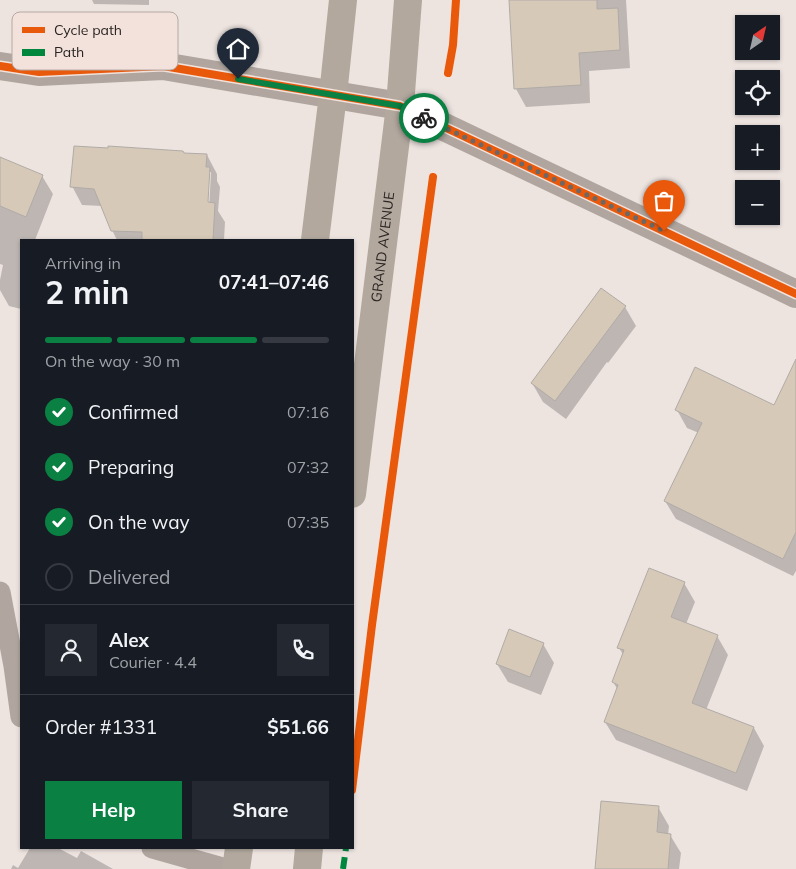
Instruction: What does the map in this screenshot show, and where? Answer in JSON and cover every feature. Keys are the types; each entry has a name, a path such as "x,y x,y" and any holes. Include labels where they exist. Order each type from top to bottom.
{"main road":[{"path":"315,239 333,95 342,0"},
{"name":"GRAND AVENUE","path":"354,478 400,106 408,0"},
{"path":"236,869 239,849"},
{"path":"307,869 309,849"}],"street":[{"path":"178,69 400,106 796,294"},
{"path":"26,70 39,72 80,70"}],"lane":[{"path":"0,592 20,710"},
{"path":"156,849 227,869"}],"building":[{"path":"509,0 597,0 597,9 618,8 620,50 579,53 581,85 514,89"},
{"path":"74,146 108,148 108,146 207,154 206,167 210,167 208,202 215,203 213,239 142,239 142,232 111,231 94,189 70,187"},
{"path":"0,157 43,175 26,217 0,206"},
{"path":"601,288 626,306 555,401 531,383"},
{"path":"796,359 796,532 783,559 664,501 702,423 675,410 695,367 774,405"},
{"path":"649,568 685,582 671,617 718,635 692,703 754,727 736,773 604,722 618,685 612,682 624,650 617,648"},
{"path":"509,629 544,643 530,677 496,664"},
{"path":"601,801 659,806 657,832 671,834 668,869 595,869"}],"marked path":[{"path":"343,869 346,849"}],"cycle path":[{"path":"448,73 453,45 456,0"},
{"path":"0,66 12,68"},
{"path":"178,69 400,106 796,294"},
{"path":"26,70 39,72 80,70"},
{"path":"354,774 372,625 433,177"}],"way so far":[{"path":"424,118 664,231"}],"route":[{"path":"238,79 400,106 424,118"}]}
